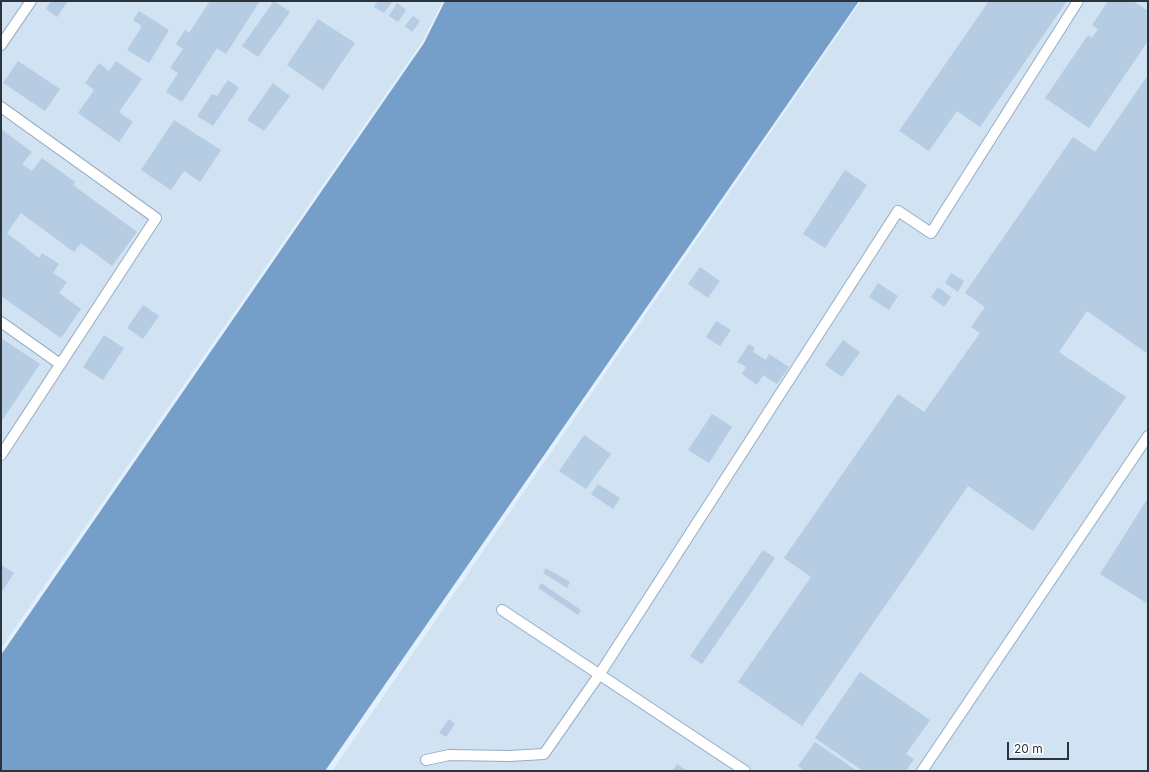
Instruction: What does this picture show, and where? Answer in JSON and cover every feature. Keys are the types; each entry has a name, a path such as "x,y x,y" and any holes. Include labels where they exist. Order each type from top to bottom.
{"lane":[{"path":"1,45 31,1"},
{"path":"426,760 449,755 510,756 544,754 599,675 898,211 931,233 1078,1"},
{"path":"1,107 156,218 1,455"},
{"path":"1,322 60,364"},
{"path":"922,771 1148,436"},
{"path":"502,610 745,771"}],"shaded area":[{"path":"1,1 443,1 422,42 1,648"},
{"path":"861,1 1148,1 1148,771 332,771"}],"water":[{"path":"445,1 859,1 325,771 1,771 1,655 424,43"}],"building":[{"path":"51,1 68,1 57,17 46,9"},
{"path":"210,1 260,1 226,54 217,48 182,102 166,92 178,73 170,68 183,49 176,44 185,30 189,33"},
{"path":"274,1 290,12 258,57 242,46"},
{"path":"378,1 392,2 384,13 374,7"},
{"path":"989,1 1067,1 980,127 957,111 929,151 899,131"},
{"path":"1108,1 1133,1 1148,11 1148,41 1089,128 1045,98 1088,35 1092,38 1098,29 1092,25"},
{"path":"397,3 406,10 398,22 389,16"},
{"path":"139,11 169,30 149,63 127,50 142,26 133,20"},
{"path":"413,16 420,21 412,32 405,26"},
{"path":"318,19 355,43 323,90 287,65"},
{"path":"18,61 60,89 45,111 3,83"},
{"path":"116,61 142,79 119,112 133,122 119,142 78,113 94,90 85,83 99,63 109,71"},
{"path":"1148,75 1148,354 1087,311 1059,352 1126,397 1033,531 968,486 802,726 738,682 811,577 784,558 898,394 924,412 980,333 971,327 985,307 965,293 1073,137 1095,152"},
{"path":"228,80 239,88 213,126 197,116 212,94 217,96"},
{"path":"273,83 290,96 264,131 247,120"},
{"path":"174,120 221,150 200,182 184,171 171,190 141,170"},
{"path":"1,129 32,152 22,164 32,171 42,158 75,182 73,185 137,232 112,266 81,243 74,252 21,213 7,233 39,258 42,253 59,264 53,273 67,282 59,293 81,309 61,338 1,296"},
{"path":"845,170 867,185 825,248 803,234"},
{"path":"700,267 720,281 708,298 688,284"},
{"path":"951,273 964,281 958,292 945,283"},
{"path":"878,283 898,296 889,310 869,297"},
{"path":"938,287 951,297 944,307 931,297"},
{"path":"143,305 159,316 143,339 127,328"},
{"path":"716,321 731,330 720,346 706,337"},
{"path":"104,335 124,348 103,380 83,367"},
{"path":"1,338 40,364 1,422"},
{"path":"843,340 860,352 842,377 825,365"},
{"path":"749,344 755,348 753,352 766,360 769,354 789,367 777,384 763,375 757,385 742,374 746,367 737,362"},
{"path":"712,414 732,427 709,463 688,450"},
{"path":"584,435 611,454 586,489 559,471"},
{"path":"598,484 620,498 613,509 591,494"},
{"path":"1148,498 1148,604 1100,574"},
{"path":"763,550 775,558 702,664 690,656"},
{"path":"1,565 14,573 1,593"},
{"path":"546,568 570,582 567,588 543,573"},
{"path":"541,583 581,610 578,615 538,588"},
{"path":"860,672 930,720 906,754 914,759 906,771 863,771 815,738"},
{"path":"449,719 455,724 446,737 439,733"},
{"path":"815,742 857,771 805,771 798,766"},
{"path":"677,764 687,771 672,771"}]}
